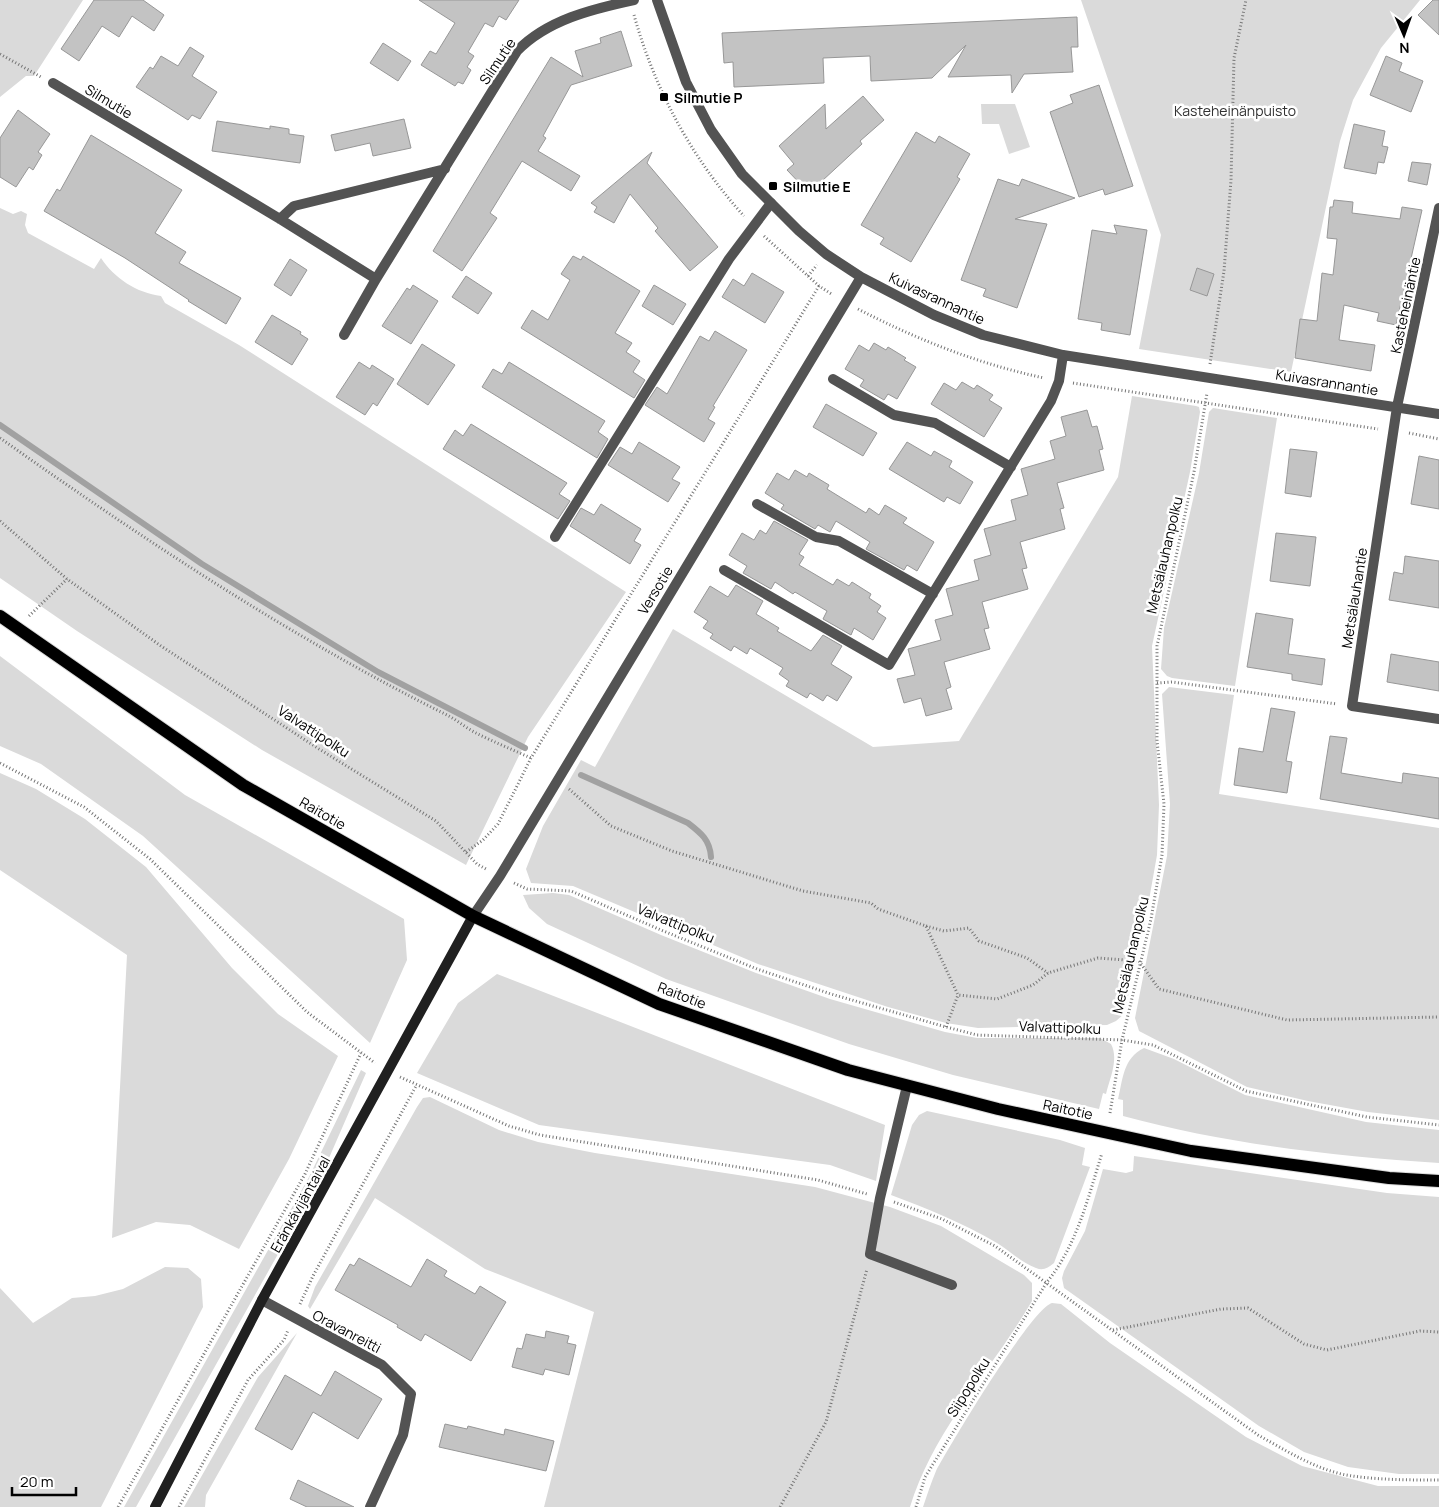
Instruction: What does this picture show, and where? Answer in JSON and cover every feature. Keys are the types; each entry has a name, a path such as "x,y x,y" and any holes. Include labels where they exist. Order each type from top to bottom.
{"main road":[{"name":"Raitotie","path":"0,616 242,785 473,916 660,1004 848,1070 998,1110 1191,1151 1388,1178 1439,1181"}],"street":[{"name":"Silmutie","path":"344,335 376,279 517,51 527,40 541,30 561,20 634,0"},
{"name":"Kuivasrannantie","path":"657,0 686,82 711,130 742,174 770,203 826,254 860,277 934,315 983,335 1064,355 1439,414"},
{"name":"Silmutie","path":"53,83 280,218 376,279"},
{"path":"280,218 294,206 445,169"},
{"path":"555,537 729,259 770,203"},
{"name":"Kasteheinäntie","path":"1398,407 1439,208"},
{"name":"Versotie","path":"473,916 500,876 860,277"},
{"path":"724,570 889,665 1051,401 1059,381 1064,355"},
{"path":"833,379 894,415 935,423 1011,467"},
{"name":"Metsälauhantie","path":"1352,706 1398,407"},
{"path":"757,504 816,537 839,541 933,594"},
{"path":"1352,706 1439,719"},
{"name":"Eränkävijäntaival","path":"155,1507 262,1300 389,1072 473,916"},
{"path":"907,1086 880,1198 870,1254 952,1284"},
{"name":"Oravanreitti","path":"262,1300 382,1364 410,1394 403,1435 370,1507"}],"path":[{"name":"Metsälauhanpolku","path":"1110,1113 1122,1040 1139,961 1151,919 1162,855 1164,804 1157,741 1156,646 1194,472 1206,403 1225,262 1231,180 1234,58 1246,0"},
{"path":"0,54 53,83"},
{"path":"466,852 483,840 498,824 531,758 819,286"},
{"path":"846,303 929,342 986,364 1059,381 1439,439"},
{"path":"0,438 157,546 274,620 390,688 450,717 474,732 531,758"},
{"name":"Valvattipolku","path":"0,521 66,579 169,651 319,749 436,821 477,864 527,889 571,890 661,930 757,969 831,994 946,1027 977,1035 1122,1040 1153,1045 1246,1091 1367,1117 1439,1125"},
{"path":"17,628 66,579"},
{"path":"1157,683 1172,682 1352,706"},
{"path":"0,763 84,807 150,859 301,1006 361,1053 389,1072"},
{"path":"566,786 611,826 672,851 803,891 870,904 878,909 944,931 969,928 979,941 1027,958 1048,973"},
{"path":"926,926 958,995 946,1027"},
{"path":"958,995 997,999 1033,984 1048,973 1098,958 1139,961 1159,989 1287,1020 1439,1017"},
{"path":"118,1507 305,1174 361,1053"},
{"path":"180,1507 248,1380 284,1340 312,1276 416,1086"},
{"name":"Siipopolku","path":"916,1507 925,1477 1047,1282 1058,1268 1079,1226 1102,1153"},
{"path":"780,1507 826,1422 870,1254"},
{"path":"1112,1330 1221,1309 1248,1308 1304,1344 1327,1350 1420,1331 1439,1332"}],"green space":[{"path":"0,0 83,0 34,76 26,76 0,97"},
{"name":"Kasteheinänpuisto","path":"1081,0 1420,0 1381,48 1353,100 1340,141 1291,372 1139,349 1161,235"},
{"path":"981,104 1015,104 1030,147 1009,154 999,124 982,124"},
{"path":"0,208 13,214 21,211 27,214 25,225 28,233 94,269 101,258 119,278 143,292 161,296 165,303 239,345 626,592 528,737 466,865 262,750 77,631 0,578"},
{"path":"1132,396 1196,406 1199,407 1200,412 1190,472 1152,646 1159,805 1157,855 1146,917 1124,1014 1116,1021 1107,1025 978,1028 946,1023 888,1007 758,964 573,886 531,883 526,869 543,826 581,760 595,767 673,629 873,747 959,741 1118,477"},
{"path":"1213,408 1277,418 1235,686 1172,678 1167,676 1161,669 1164,628 1199,473 1209,412"},
{"path":"0,656 185,795 404,919 407,960 370,1043 143,836 41,764 0,746"},
{"path":"1169,687 1234,695 1219,794 1439,828 1439,1120 1368,1112 1247,1087 1139,1031 1135,1018 1167,856 1170,804 1162,694"},
{"path":"0,773 36,789 85,819 146,867 232,968 278,1014 338,1056 289,1159 239,1249 190,1225 156,1222 112,1238 127,955 0,870"},
{"path":"553,893 569,895 661,935 756,973 830,999 945,1032 977,1038 1100,1038 1111,1044 1114,1056 1113,1069 1106,1094 1103,1093 1099,1109 953,1075 849,1044 666,979 547,924 529,908 523,895"},
{"path":"497,974 885,1125 876,1181 830,1165 539,1125 417,1073 458,1003"},
{"path":"1144,1048 1174,1059 1245,1095 1366,1122 1439,1130 1439,1163 1359,1157 1280,1147 1201,1134 1123,1116 1123,1100 1118,1099 1125,1070 1132,1057"},
{"path":"361,1070 366,1073 319,1181 136,1507 124,1507 309,1177"},
{"path":"430,1097 499,1130 538,1142 595,1153 815,1187 890,1207 941,1226 1024,1275 1032,1283 1032,1301 949,1426 920,1479 910,1507 544,1507 594,1312 485,1269 375,1198 310,1309 308,1306 315,1287 417,1107 423,1098"},
{"path":"927,1111 1060,1140 1085,1148 1082,1165 1090,1167 1054,1263 1041,1269 1031,1266 997,1243 971,1229 891,1195 912,1125 919,1115"},
{"path":"1134,1156 1387,1193 1439,1197 1439,1474 1399,1474 1348,1467 1304,1452 1259,1426 1064,1288 1062,1278 1064,1271 1085,1231 1103,1169 1126,1173 1133,1171"},
{"path":"165,1267 188,1268 201,1279 203,1307 101,1507 0,1507 0,1288 33,1323 72,1298 95,1296 123,1289"},
{"path":"1052,1303 1061,1304 1110,1343 1246,1437 1302,1466 1378,1486 1439,1486 1439,1507 923,1507 936,1471 973,1408 1027,1328"},
{"path":"297,1333 206,1495 205,1507 184,1507 258,1377"}],"building":[{"path":"94,0 143,0 164,15 154,31 132,16 119,37 102,26 79,61 61,49"},
{"path":"419,0 519,0 506,20 499,16 493,27 485,23 468,52 474,56 467,67 471,70 463,84 458,82 455,86 421,65 430,51 436,54 455,23"},
{"path":"1433,0 1439,0 1439,35 1418,15"},
{"path":"1077,17 1078,47 1071,47 1073,72 1024,74 1012,93 1011,75 948,77 966,45 932,78 871,81 870,56 823,58 824,83 734,87 733,62 724,63 722,33"},
{"path":"621,31 632,66 571,85 543,136 546,138 538,151 580,176 571,191 522,161 490,213 497,218 462,271 433,251 551,57 583,77 575,51 601,43 600,38"},
{"path":"383,43 411,61 398,81 370,63"},
{"path":"190,47 204,56 192,76 217,92 200,119 192,115 188,120 136,87 150,67 153,69 161,56 178,66"},
{"path":"1386,56 1402,63 1399,71 1423,81 1411,112 1370,95"},
{"path":"1099,85 1133,186 1105,195 1103,189 1079,197 1050,112 1073,103 1070,95"},
{"path":"863,96 884,120 860,141 862,144 809,193 787,170 794,164 779,146 825,104 826,129"},
{"path":"18,110 50,134 38,152 42,155 33,170 29,167 16,187 0,177 0,138"},
{"path":"404,119 411,148 373,156 370,143 335,151 331,135"},
{"path":"217,121 270,129 270,126 289,129 289,134 304,136 300,163 212,151"},
{"path":"1354,124 1385,131 1382,146 1388,147 1384,163 1378,162 1376,174 1344,168"},
{"path":"916,132 935,143 939,136 970,154 957,177 960,179 911,262 880,244 884,238 861,225"},
{"path":"91,135 182,190 155,233 186,252 179,263 241,298 226,324 188,301 125,258 44,211 57,189 60,191"},
{"path":"652,152 647,163 718,247 690,271 655,231 658,228 630,194 614,223 594,212 597,207 591,203"},
{"path":"1412,162 1431,164 1427,185 1408,181"},
{"path":"998,179 1019,186 1022,179 1075,198 1015,219 1047,224 1017,308 983,296 986,289 961,280"},
{"path":"1334,200 1353,202 1352,213 1400,219 1402,207 1422,210 1396,325 1377,321 1379,313 1344,305 1339,340 1375,345 1371,371 1295,358 1300,319 1317,321 1322,273 1333,275 1337,239 1327,238 1330,207 1333,207"},
{"path":"1114,225 1147,230 1130,335 1101,330 1102,323 1078,319 1092,230 1117,234"},
{"path":"573,256 581,260 583,256 640,291 615,333 632,343 626,352 640,361 633,372 645,380 634,398 521,328 532,310 548,320 570,280 561,274"},
{"path":"290,259 307,270 291,296 274,285"},
{"path":"1197,268 1214,274 1207,296 1190,290"},
{"path":"752,273 784,292 765,323 722,297 733,279 744,286"},
{"path":"466,276 492,293 478,314 452,297"},
{"path":"413,285 438,301 411,344 382,326 407,288 410,290"},
{"path":"654,285 686,304 673,325 642,306"},
{"path":"272,315 301,332 300,334 308,339 292,365 255,342"},
{"path":"715,331 747,350 713,406 715,407 708,419 715,423 704,442 645,405 657,387 667,394 700,336 709,341"},
{"path":"874,343 886,350 888,347 906,358 904,360 916,367 897,399 888,394 884,400 860,386 864,380 845,369 859,345 869,351"},
{"path":"422,344 455,365 428,405 397,384"},
{"path":"359,362 370,369 372,365 394,379 377,406 373,403 365,415 336,397"},
{"path":"509,362 605,421 598,432 608,439 597,458 482,387 493,369 502,374"},
{"path":"962,382 974,389 977,385 993,395 989,400 1002,408 984,437 931,404 944,383 956,390"},
{"path":"826,404 877,433 863,456 813,427"},
{"path":"1087,410 1092,427 1097,426 1103,449 1099,450 1104,470 1057,483 1064,508 1060,509 1065,529 1020,542 1027,568 1022,569 1028,589 982,602 989,628 984,629 990,649 944,662 951,687 946,689 952,709 926,716 921,698 904,703 897,679 915,675 908,649 941,640 935,620 953,615 946,589 979,580 974,560 991,555 984,529 1016,520 1011,500 1028,495 1021,469 1055,459 1050,441 1066,436 1061,417"},
{"path":"471,424 567,483 559,494 570,501 558,519 443,449 455,430 463,436"},
{"path":"639,442 680,467 672,479 680,483 668,502 608,465 620,447 632,454"},
{"path":"907,442 931,456 934,451 952,461 949,467 973,482 960,504 947,497 944,502 889,469"},
{"path":"1290,449 1317,452 1311,497 1285,493"},
{"path":"1419,456 1439,460 1439,509 1411,504"},
{"path":"795,470 807,477 809,473 829,485 827,489 866,513 869,508 879,515 885,505 907,518 903,523 934,542 917,571 907,565 904,570 866,549 870,542 836,521 830,532 818,525 815,529 781,509 784,505 765,493 777,473 789,480"},
{"path":"601,504 641,529 634,541 641,545 630,564 570,526 581,508 594,515"},
{"path":"774,521 808,540 799,554 804,557 799,565 833,585 837,579 849,586 852,582 871,594 869,598 881,606 877,612 886,618 873,640 854,628 851,635 823,619 827,611 795,592 793,594 775,582 771,589 743,573 747,566 729,555 742,533 754,540 760,530 766,534"},
{"path":"1276,533 1316,537 1310,586 1270,581"},
{"path":"1405,556 1439,561 1439,608 1389,600 1394,572 1403,574"},
{"path":"736,585 763,601 756,614 779,628 777,631 811,651 823,635 842,646 831,664 852,677 837,701 827,695 823,701 810,693 807,698 786,686 789,681 779,674 783,668 750,648 747,654 734,646 731,651 710,638 713,634 703,628 708,621 694,612 710,586 728,597"},
{"path":"1256,613 1293,619 1288,654 1325,659 1322,685 1292,680 1292,674 1247,667"},
{"path":"1391,654 1439,662 1439,691 1387,682"},
{"path":"1271,708 1295,712 1286,761 1292,762 1287,793 1234,785 1239,748 1263,752"},
{"path":"1330,736 1347,738 1341,773 1402,783 1403,773 1439,778 1439,819 1320,799"},
{"path":"359,1258 411,1287 427,1259 447,1271 444,1276 475,1294 480,1286 506,1302 471,1361 425,1334 421,1341 397,1327 398,1325 335,1290 350,1264 354,1266"},
{"path":"546,1331 569,1336 567,1343 576,1345 569,1375 545,1369 543,1375 512,1367 517,1348 522,1349 526,1334 545,1338"},
{"path":"335,1371 382,1399 358,1439 313,1412 292,1450 255,1429 285,1375 321,1396"},
{"path":"445,1424 467,1429 468,1426 504,1435 505,1429 554,1441 546,1471 439,1447"},
{"path":"298,1480 354,1507 307,1507 290,1499"}],"waterway":[{"path":"0,425 202,564 378,672 525,748"},
{"path":"581,775 688,823 707,841 711,857"}],"place":[{"name":"Silmutie P","path":"664,97"},
{"name":"Silmutie E","path":"773,186"}]}
